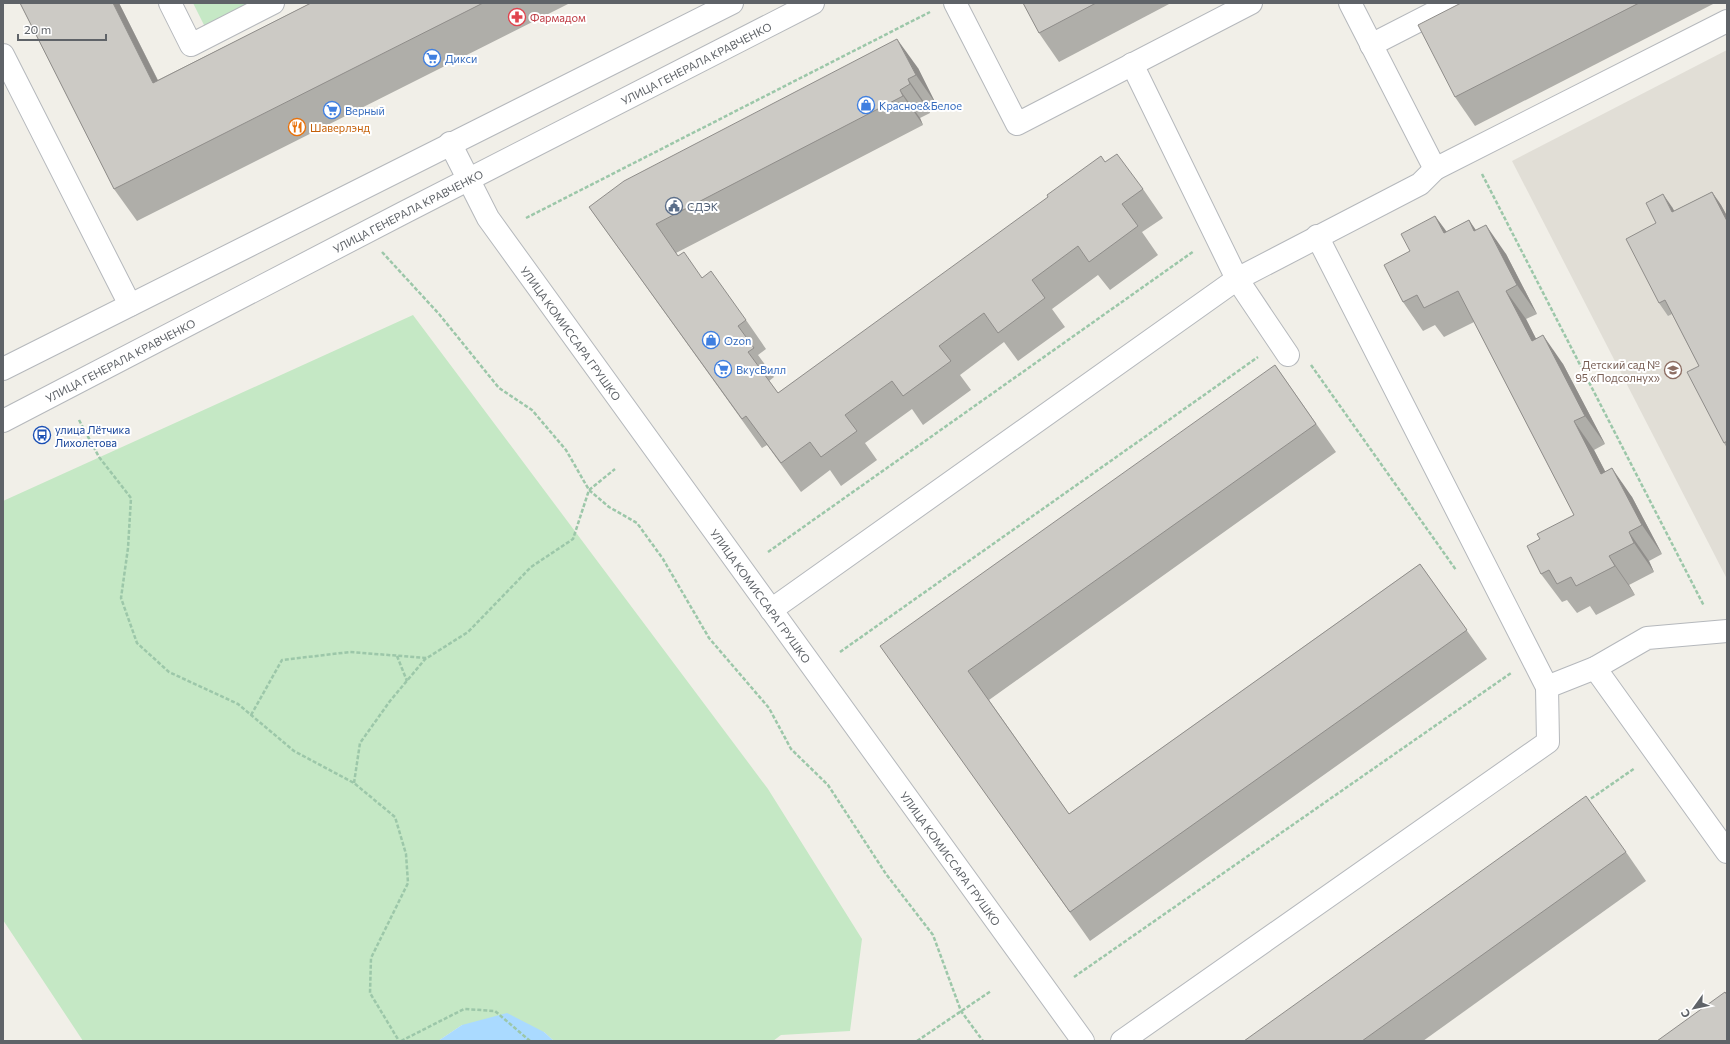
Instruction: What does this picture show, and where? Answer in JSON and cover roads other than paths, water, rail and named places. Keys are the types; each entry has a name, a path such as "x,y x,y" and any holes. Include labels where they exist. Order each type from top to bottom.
{"street":[{"path":"170,3 191,45 273,3"},
{"path":"3,369 450,143 732,3"},
{"name":"УЛИЦА ГЕНЕРАЛА КРАВЧЕНКО","path":"3,421 469,179 813,3"},
{"path":"955,3 1017,124 1251,3"},
{"path":"1350,3 1435,169"},
{"path":"1372,45 1453,3"},
{"path":"771,610 1237,279 1317,236 1420,184 1435,169 1727,22"},
{"path":"3,55 130,305"},
{"path":"1132,64 1237,279 1292,353"},
{"name":"УЛИЦА КОМИССАРА ГРУШКО","path":"450,143 488,218 1083,1041"},
{"path":"1122,1041 1548,742 1547,687 1317,236"},
{"path":"1547,687 1595,668 1647,638 1722,632"},
{"path":"1595,668 1727,852"}],"water":[{"path":"507,1013 544,1032 554,1041 438,1041 462,1025"}],"place":[{"name":"Фармадом","path":"517,17"},
{"name":"Дикси","path":"432,58"},
{"name":"Красное&Белое","path":"866,105"},
{"name":"Верный","path":"332,110"},
{"name":"Шаверлэнд","path":"297,127"},
{"name":"СДЭК","path":"674,206"},
{"name":"Ozon","path":"711,340"},
{"name":"ВкусВилл","path":"723,369"},
{"name":"Детский сад № 95 «Подсолнух»","path":"1673,370"},
{"name":"улица Лётчика Лихолетова","path":"42,435"}]}
